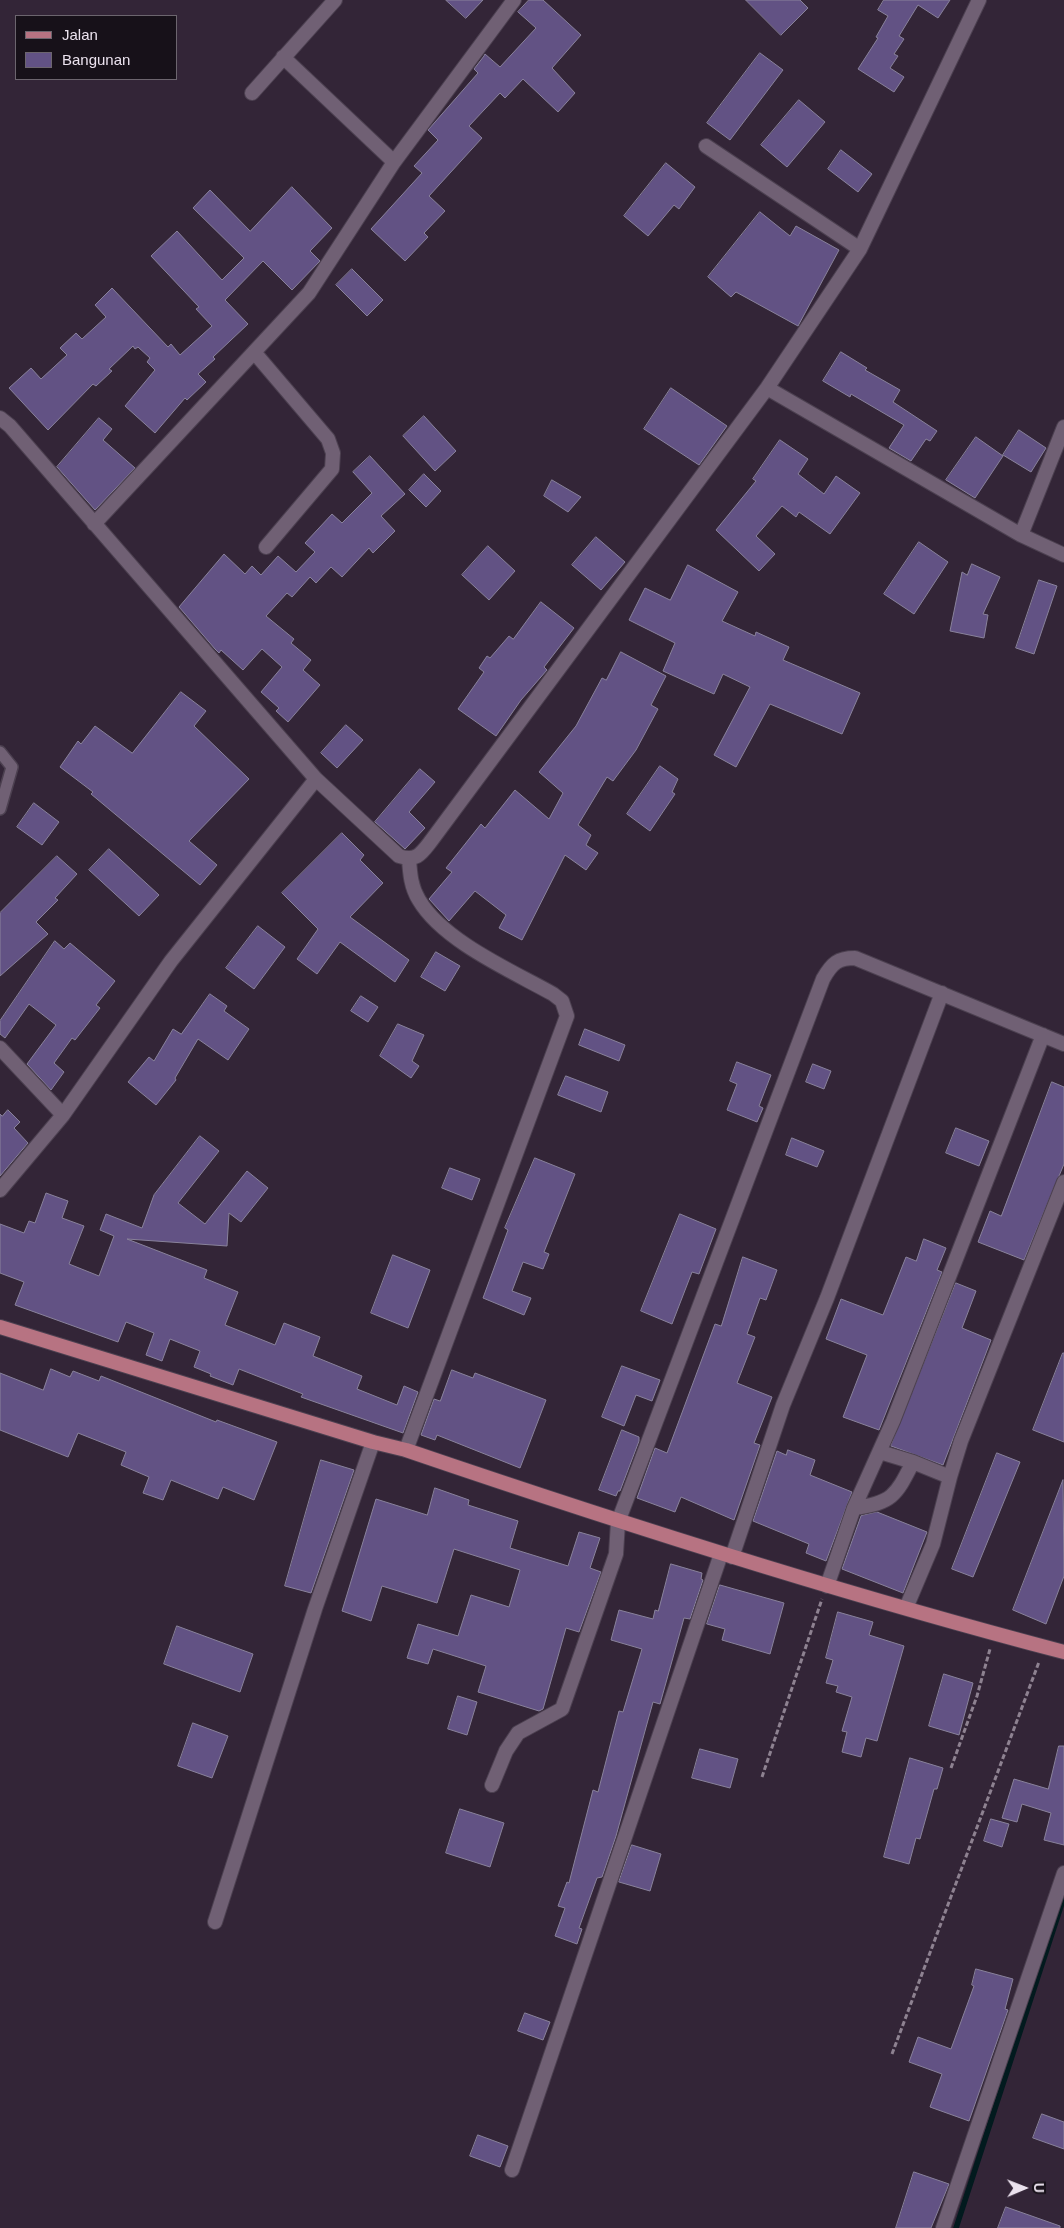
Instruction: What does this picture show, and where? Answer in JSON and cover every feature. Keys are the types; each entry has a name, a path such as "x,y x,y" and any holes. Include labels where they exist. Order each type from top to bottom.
{"main road":[{"path":"0,1327 373,1442 406,1450 618,1522 827,1586 1064,1652"}],"street":[{"path":"252,93 335,0"},
{"path":"94,524 309,293 394,162 514,0"},
{"path":"0,418 10,426 316,779 398,856 409,859 420,855 767,388 860,249 979,0"},
{"path":"283,57 394,162"},
{"path":"706,146 860,249"},
{"path":"254,352 328,439 334,453 332,468 266,548"},
{"path":"767,388 1021,535 1064,555"},
{"path":"1021,535 1064,427"},
{"path":"0,1190 63,1115 171,961 316,779"},
{"path":"406,1450 567,1016 562,1000 482,955 439,925 419,900 411,882 409,859"},
{"path":"492,1785 506,1751 518,1733 562,1710 616,1554 618,1522 823,978 830,966 841,958 856,958 1064,1044"},
{"path":"512,2170 727,1555 783,1405 827,1298 942,993"},
{"path":"827,1586 854,1508 880,1452 1043,1035"},
{"path":"0,1048 63,1115"},
{"path":"906,1608 934,1544 950,1477 961,1441 1064,1182"},
{"path":"214,1922 312,1618 373,1442"},
{"path":"880,1452 913,1462 950,1477"},
{"path":"854,1508 876,1505 897,1492 913,1462"},
{"path":"943,2228 1064,1873"}],"lane":[{"path":"0,752 12,767 3,806 0,809"}],"path":[{"path":"762,1777 827,1586"},
{"path":"951,1768 977,1696 995,1634"},
{"path":"892,2054 1044,1647"}],"building":[{"path":"446,0 483,0 466,18"},
{"path":"529,0 543,0 581,35 552,68 575,93 558,112 523,79 505,98 500,93 469,126 482,138 429,196 445,211 424,233 428,237 405,261 371,229 422,173 414,166 438,140 428,130 478,73 474,69 485,54 500,67 536,28 518,12"},
{"path":"746,0 800,0 808,8 781,35"},
{"path":"884,0 950,0 938,18 918,5 899,36 904,39 894,54 898,56 890,68 904,77 894,92 858,69 878,38 876,37 888,16 878,10"},
{"path":"760,53 783,70 730,140 707,123"},
{"path":"799,100 825,122 787,167 761,145"},
{"path":"841,150 872,174 858,192 828,169"},
{"path":"666,163 695,187 679,209 674,205 648,236 624,216"},
{"path":"292,187 332,228 310,251 320,261 292,290 263,261 225,300 248,324 198,374 206,382 187,400 185,398 155,433 125,406 155,370 147,362 150,358 138,347 135,349 133,346 109,369 112,371 96,386 93,384 48,430 9,388 31,368 41,379 67,355 60,348 76,333 82,339 106,317 95,305 112,288 168,347 171,344 180,355 212,326 196,309 199,307 151,256 177,231 222,280 244,258 193,208 210,190 250,231"},
{"path":"760,212 790,236 796,226 839,250 798,326 736,292 731,297 708,277"},
{"path":"352,269 383,300 367,316 336,285"},
{"path":"841,352 867,368 865,370 900,390 893,402 937,431 930,441 926,439 911,461 889,448 904,425 851,394 850,397 823,381"},
{"path":"671,388 727,426 699,465 644,429"},
{"path":"424,416 456,451 435,471 403,436"},
{"path":"99,418 112,429 103,440 135,468 95,510 57,467"},
{"path":"1019,430 1046,448 1031,472 1003,455"},
{"path":"976,437 1003,456 975,498 946,480"},
{"path":"780,440 808,459 798,474 824,494 836,476 860,493 830,534 799,512 796,517 782,506 756,536 775,554 759,571 716,530 756,481 753,479"},
{"path":"370,456 405,494 381,516 395,531 373,553 369,548 342,577 331,567 316,583 310,577 292,597 287,593 266,616 294,639 291,643 311,660 303,670 320,685 288,722 276,711 279,708 261,692 282,667 262,649 243,670 221,650 219,653 179,607 224,554 245,574 252,566 261,575 278,556 296,572 315,552 305,543 332,514 342,523 372,493 353,472"},
{"path":"424,474 441,491 426,507 409,490"},
{"path":"552,480 581,497 568,512 544,496"},
{"path":"596,537 625,562 601,590 572,565"},
{"path":"919,542 948,562 914,614 884,594"},
{"path":"488,546 515,571 489,600 462,575"},
{"path":"972,564 1000,577 983,614 988,615 984,638 950,631 962,572 967,575"},
{"path":"688,565 738,592 722,621 755,636 756,632 789,647 783,660 860,693 842,734 770,704 736,767 714,755 750,687 723,674 714,694 663,671 675,643 629,620 645,588 670,600"},
{"path":"1039,580 1057,586 1034,654 1016,648"},
{"path":"541,602 574,628 544,667 547,670 521,700 496,736 458,709 484,672 479,668 487,656 490,658 509,636 513,639"},
{"path":"621,652 666,676 651,705 658,709 636,750 613,781 607,777 578,825 591,835 586,845 598,853 586,870 565,855 522,940 499,928 506,915 475,891 449,921 429,899 452,872 446,868 481,824 485,828 515,790 549,819 563,793 539,772 576,726 602,678 606,680"},
{"path":"181,692 206,711 194,726 249,779 189,841 217,865 200,885 91,794 93,792 60,767 78,741 81,744 95,726 132,753"},
{"path":"346,725 363,740 337,768 321,753"},
{"path":"660,766 678,779 672,792 675,794 650,831 627,814"},
{"path":"420,769 435,782 409,812 425,828 405,849 375,822"},
{"path":"34,803 59,822 42,845 17,827"},
{"path":"342,833 364,855 360,860 383,883 350,917 409,960 395,982 340,942 317,974 297,959 318,929 282,893"},
{"path":"109,849 159,895 139,916 89,870"},
{"path":"57,856 77,874 55,898 58,900 36,922 48,934 0,976 0,913"},
{"path":"258,926 285,947 254,989 226,968"},
{"path":"55,941 64,949 70,943 115,981 96,1005 100,1008 75,1040 72,1038 54,1063 64,1072 51,1090 27,1064 56,1025 29,1004 5,1038 0,1034 0,1021"},
{"path":"436,952 460,966 445,991 421,977"},
{"path":"210,994 227,1006 224,1011 249,1029 228,1060 198,1039 175,1078 176,1080 156,1105 128,1082 149,1057 154,1061 173,1029 181,1034"},
{"path":"361,996 378,1007 368,1022 351,1011"},
{"path":"398,1024 424,1035 412,1061 419,1066 411,1078 380,1056"},
{"path":"585,1029 625,1045 619,1061 579,1045"},
{"path":"737,1062 771,1075 759,1106 763,1108 757,1122 727,1110 737,1084 730,1081"},
{"path":"813,1064 831,1071 824,1089 806,1082"},
{"path":"566,1076 608,1092 601,1112 558,1095"},
{"path":"1052,1082 1064,1087 1064,1164 1024,1260 978,1242 990,1211 1001,1216"},
{"path":"8,1110 20,1122 14,1128 28,1143 0,1176 0,1114 2,1116"},
{"path":"956,1128 989,1141 979,1166 946,1153"},
{"path":"200,1136 219,1151 178,1203 205,1224 247,1171 268,1188 241,1222 229,1213 227,1246 127,1239 207,1270 204,1278 238,1292 225,1325 275,1345 284,1323 320,1337 313,1356 362,1376 357,1389 397,1405 404,1386 418,1392 403,1433 301,1397 303,1394 239,1369 233,1385 210,1376 211,1374 194,1367 200,1351 170,1339 162,1361 146,1355 154,1333 126,1322 118,1342 15,1305 24,1282 0,1273 0,1224 24,1233 29,1221 35,1223 46,1193 68,1201 62,1218 84,1226 69,1264 99,1276 114,1236 100,1230 106,1214 142,1228 154,1195"},
{"path":"792,1138 824,1151 817,1167 786,1155"},
{"path":"535,1158 575,1174 544,1252 549,1254 543,1269 523,1262 512,1291 531,1298 524,1315 483,1298 508,1230 505,1228"},
{"path":"450,1168 480,1179 472,1200 442,1188"},
{"path":"680,1214 716,1229 699,1274 692,1272 672,1324 641,1311"},
{"path":"924,1239 946,1248 937,1270 942,1272 879,1430 843,1417 867,1355 826,1339 841,1299 883,1315 906,1257 916,1261"},
{"path":"393,1255 430,1270 408,1328 371,1313"},
{"path":"743,1257 777,1270 766,1300 760,1298 747,1334 755,1337 737,1383 772,1397 754,1443 760,1445 734,1520 681,1497 675,1512 637,1498 655,1448 667,1453 715,1324 721,1326"},
{"path":"956,1283 976,1291 962,1328 991,1340 943,1465 891,1446"},
{"path":"1064,1353 1064,1442 1033,1430"},
{"path":"622,1366 660,1380 652,1401 636,1395 624,1426 602,1417"},
{"path":"51,1369 70,1377 73,1371 99,1381 101,1376 216,1422 217,1420 277,1442 254,1500 223,1487 218,1499 171,1480 163,1500 143,1493 149,1477 121,1465 126,1452 78,1433 68,1457 0,1430 0,1373 43,1390"},
{"path":"452,1370 473,1378 475,1373 546,1400 520,1468 437,1435 435,1440 421,1435 434,1399 440,1401"},
{"path":"622,1430 639,1437 639,1441 620,1491 618,1491 616,1496 599,1490"},
{"path":"788,1450 815,1460 810,1475 852,1492 826,1561 806,1553 809,1544 753,1521 777,1451 786,1455"},
{"path":"997,1453 1020,1462 973,1577 952,1569"},
{"path":"321,1460 354,1470 311,1593 285,1586"},
{"path":"1063,1480 1064,1576 1046,1624 1013,1610"},
{"path":"435,1488 469,1500 468,1505 518,1521 510,1548 568,1566 579,1532 600,1538 590,1568 601,1572 579,1632 566,1628 543,1709 539,1711 478,1692 486,1666 433,1649 428,1664 407,1658 418,1624 458,1636 471,1595 509,1607 520,1570 454,1549 437,1603 382,1586 371,1621 342,1611 376,1499 427,1515"},
{"path":"877,1512 927,1532 903,1593 842,1569 861,1516"},
{"path":"671,1564 702,1573 701,1579 703,1580 690,1619 684,1618 660,1704 653,1702 616,1836 602,1877 597,1878 579,1928 582,1929 577,1944 555,1936 565,1908 558,1906 567,1882 569,1883 593,1790 598,1792 619,1711 623,1712 642,1649 611,1640 619,1610 653,1619 655,1610 658,1611"},
{"path":"720,1585 784,1603 770,1654 722,1640 725,1629 707,1624"},
{"path":"838,1612 873,1622 869,1635 904,1646 877,1741 866,1738 861,1757 842,1752 847,1732 842,1731 852,1697 836,1692 838,1686 826,1683 833,1660 826,1658"},
{"path":"177,1626 253,1654 240,1692 164,1664"},
{"path":"944,1674 973,1683 959,1735 929,1726"},
{"path":"458,1696 477,1702 467,1735 448,1729"},
{"path":"193,1723 228,1736 212,1778 178,1766"},
{"path":"1059,1746 1064,1746 1064,1845 1044,1840 1051,1813 1022,1804 1017,1822 1002,1818 1014,1779 1048,1789"},
{"path":"700,1749 738,1759 730,1788 692,1778"},
{"path":"910,1758 943,1768 937,1789 934,1789 920,1839 916,1838 909,1864 884,1857"},
{"path":"460,1809 504,1823 490,1867 446,1853"},
{"path":"991,1819 1009,1824 1002,1847 984,1841"},
{"path":"632,1845 661,1854 650,1891 619,1882"},
{"path":"976,1969 1013,1979 1005,2009 1008,2010 969,2121 930,2107 942,2074 909,2062 918,2037 951,2049 974,1986 972,1985"},
{"path":"525,2013 550,2022 543,2040 518,2031"},
{"path":"1042,2114 1064,2122 1064,2149 1033,2138"},
{"path":"478,2135 508,2146 500,2167 470,2156"},
{"path":"914,2172 949,2184 931,2228 896,2228"},
{"path":"1006,2207 1060,2226 1060,2228 998,2228"}],"waterway":[{"path":"956,2228 1064,1897"}]}
